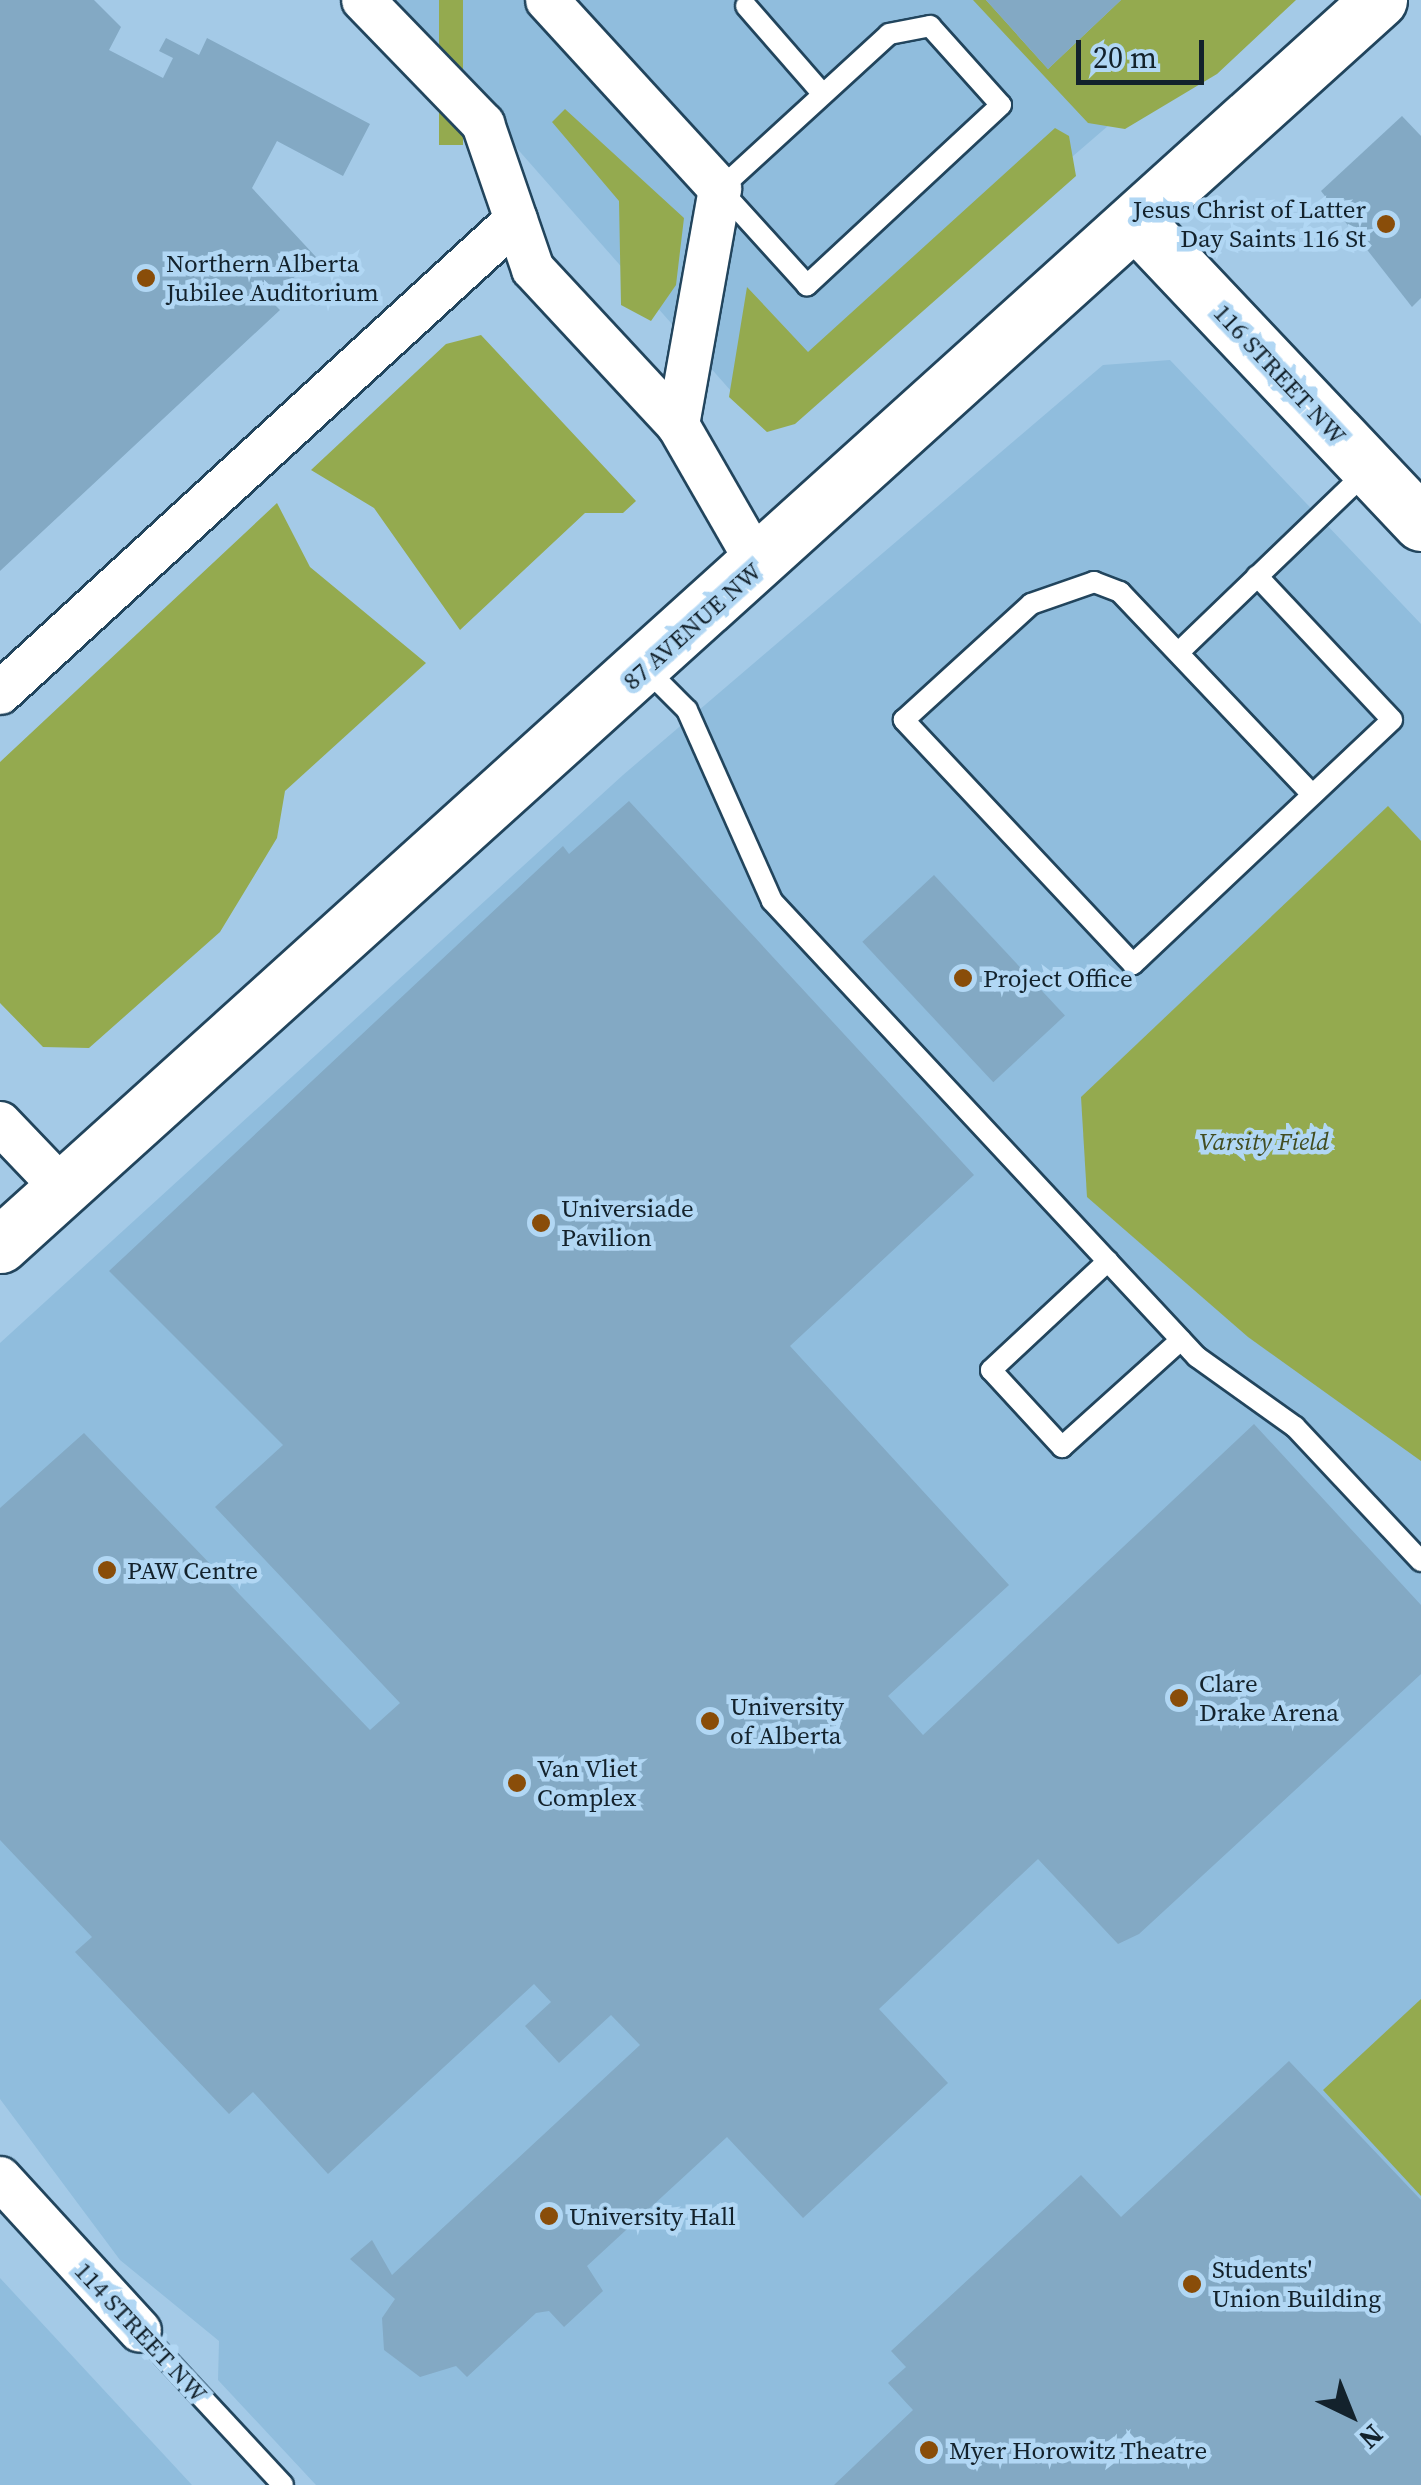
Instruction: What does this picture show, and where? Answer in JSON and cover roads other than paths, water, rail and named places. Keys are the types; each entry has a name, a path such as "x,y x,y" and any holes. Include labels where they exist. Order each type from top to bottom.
{"main road":[{"name":"87 AVENUE NW","path":"0,1245 1139,225 1378,0"},
{"name":"116 STREET NW","path":"1139,225 1370,468 1417,512"}],"street":[{"path":"364,0 483,124 533,269 678,425 759,566"},
{"path":"547,0 720,189 678,425"},
{"path":"0,693 516,220"},
{"path":"0,1123 64,1189"},
{"name":"114 STREET NW","path":"0,2178 140,2331"}],"lane":[{"path":"746,6 822,93"},
{"path":"930,26 1001,105 807,285 720,189 889,34 930,26"},
{"path":"1179,652 1370,468"},
{"path":"1257,576 1392,720 1133,964 904,720 990,637 1062,588 1094,582 1120,592 1312,794"},
{"path":"645,668 688,710 772,901 1181,1340 1295,1427 1421,1560"},
{"path":"1108,1262 991,1370 1062,1448 1181,1340"},
{"name":"114 STREET NW","path":"140,2331 283,2485"}],"place":[{"name":"Jesus Christ of Latter Day Saints 116 St","path":"1386,224"},
{"name":"Northern Alberta Jubilee Auditorium","path":"146,278"},
{"name":"Project Office","path":"963,978"},
{"name":"Universiade Pavilion","path":"541,1223"},
{"name":"PAW Centre","path":"107,1570"},
{"name":"Clare Drake Arena","path":"1179,1698"},
{"name":"University of Alberta","path":"710,1721"},
{"name":"Van Vliet Complex","path":"517,1783"},
{"name":"University Hall","path":"549,2216"},
{"name":"Students' Union Building","path":"1192,2284"},
{"name":"Myer Horowitz Theatre","path":"929,2450"}],"park label":[{"name":"Varsity Field","path":"1264,1141"}]}
